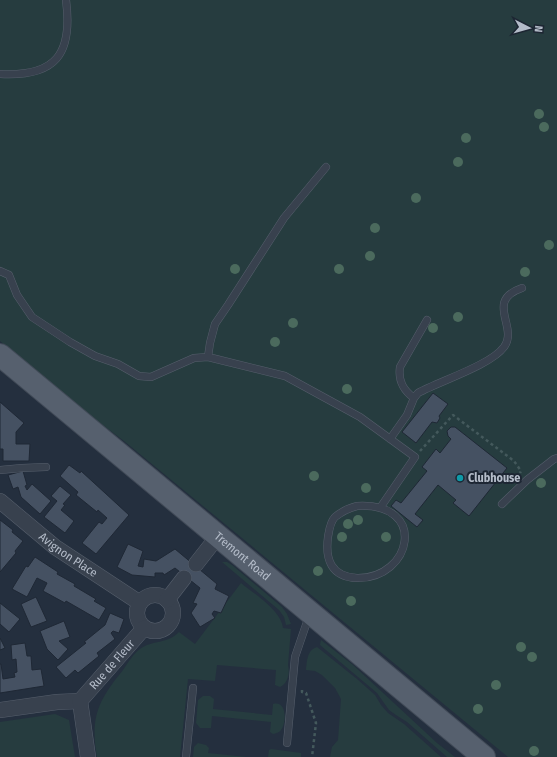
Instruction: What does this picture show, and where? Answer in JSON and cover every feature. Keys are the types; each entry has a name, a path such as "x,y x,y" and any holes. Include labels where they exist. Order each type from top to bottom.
{"main road":[{"name":"Tremont Road","path":"0,355 484,757"},
{"path":"465,740 481,748 491,757"}],"street":[{"name":"Avignon Place","path":"0,501 55,547 140,603"},
{"path":"196,564 218,536"},
{"path":"140,603 148,596 158,595 167,600 184,578"},
{"name":"Rue de Fleur","path":"140,603 136,612 138,620 144,628 152,632 161,630 169,625 173,617 172,607 167,600"},
{"name":"Rue de Fleur","path":"0,710 57,702 80,701 144,628"},
{"name":"Rue de Fleur","path":"80,701 88,757"}],"lane":[{"path":"0,74 24,74 42,70 61,54 66,43 68,31 66,0"},
{"path":"208,357 214,324 228,305 284,218 326,167"},
{"path":"0,271 9,275 18,295 32,317 76,346 95,356 118,364 139,376 151,377 194,358 208,357 285,376 360,417 415,457 380,508"},
{"path":"390,439 407,414 414,398 418,393 478,366 505,347 508,340 508,333 503,309 504,301 513,291 522,288"},
{"path":"414,398 406,392 404,388 399,375 400,367 427,320"},
{"path":"502,504 527,480 557,458"},
{"path":"0,470 46,467"},
{"path":"364,506 380,508 386,509 394,514 401,522 405,540 403,549 398,558 382,572 370,576 356,578 346,576 338,572 333,568 327,552 331,523 335,518 348,509 364,506"},
{"path":"287,743 295,657 310,612"},
{"path":"186,757 193,688"}],"path":[{"path":"415,457 453,415 514,461 521,471 513,493"},
{"path":"303,684 302,692 306,693 316,723 312,757"}],"green space":[{"path":"0,0 557,0 557,757 508,757 124,441 52,387 0,341"},
{"path":"222,562 227,562 232,565 282,607 291,624 286,625 284,617 279,610"},
{"path":"241,583 272,609 281,621 283,628 291,629 288,665 289,671 285,683 280,687 275,685 276,670 217,665 215,681 188,679 180,757 97,757 95,731 98,710 107,691 137,651 150,644 175,636 179,632 195,644"},
{"path":"321,640 353,665 437,743 455,757 447,757 407,722 389,710 377,693 320,645"},
{"path":"317,647 357,679 375,695 388,713 404,724 441,757 330,757 332,747 338,740 341,699 335,688 322,675 315,671 306,670 309,653"},
{"path":"203,696 210,696 214,699 213,709 272,715 273,704 278,704 283,709 285,719 283,727 279,732 273,734 270,732 271,722 212,716 211,728 200,728 196,723 198,700"},
{"path":"55,714 69,720 75,757 0,757 0,722"},
{"path":"198,743 206,745 209,748 208,753 247,757 193,757 194,747"},
{"path":"269,750 301,753 301,757 268,757"}],"building":[{"path":"433,393 448,404 439,416 440,418 437,423 432,422 416,443 402,432"},
{"path":"0,402 24,423 16,432 16,444 30,444 29,461 3,461 3,449 0,449"},
{"name":"Clubhouse","path":"451,427 455,427 507,468 469,516 453,503 456,500 438,485 415,514 423,520 417,527 391,506 396,500 401,503 427,471 422,467 436,449 440,453 451,439 448,436 447,431"},
{"path":"69,465 80,473 81,471 129,515 96,554 82,543 99,522 102,524 107,518 76,495 78,492 60,476"},
{"path":"23,471 27,490 32,484 51,501 40,514 21,497 18,487 13,489 8,475"},
{"path":"60,486 71,495 63,504 65,505 61,510 74,521 65,533 44,517 57,501 51,496"},
{"path":"0,520 13,530 12,532 23,541 15,551 16,553 0,572"},
{"path":"128,544 143,551 138,566 143,567 144,559 156,561 175,549 217,584 215,589 229,596 221,613 214,611 212,614 215,618 200,627 191,613 197,604 193,603 200,588 175,568 164,575 163,573 155,573 155,577 132,575 117,567"},
{"path":"35,557 58,572 57,574 75,584 74,586 96,599 94,601 106,608 99,620 66,601 65,603 43,591 47,583 37,578 27,597 12,589 26,566 28,567"},
{"path":"36,597 47,621 31,627 21,604"},
{"path":"0,603 20,619 9,632 0,624"},
{"path":"110,613 124,619 119,633 113,631 111,633 115,639 97,653 99,656 78,673 75,670 66,678 56,667 86,643 84,642 105,625"},
{"path":"64,621 70,637 59,641 68,649 58,660 47,649 40,631"},
{"path":"0,638 5,648 0,650"},
{"path":"25,643 27,656 31,656 32,670 41,669 44,686 0,693 0,664 3,679 15,677 14,673 17,672 16,659 12,660 11,645"}],"place":[{"name":"Clubhouse","path":"460,478"}]}
